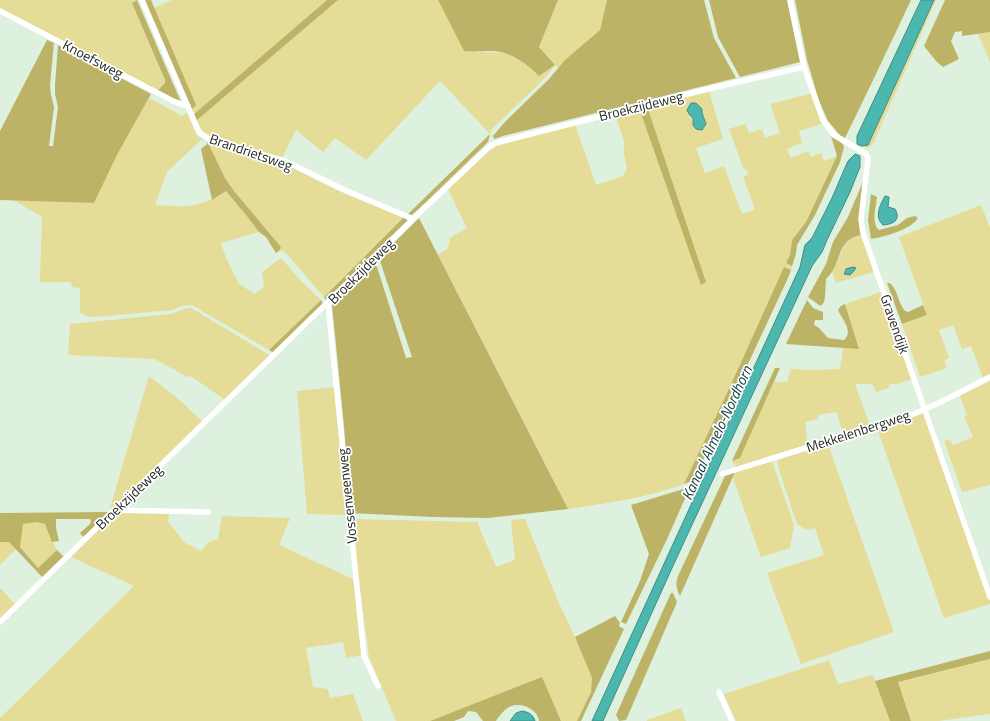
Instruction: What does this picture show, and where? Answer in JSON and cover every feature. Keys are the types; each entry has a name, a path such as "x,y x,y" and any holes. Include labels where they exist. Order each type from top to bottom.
{"street":[{"name":"Brandrietsweg","path":"142,0 199,132 210,140 285,161 347,191 413,219"},
{"path":"790,0 804,67"},
{"name":"Knoefsweg","path":"0,10 175,102 188,106"},
{"name":"Broekzijdeweg","path":"0,622 328,304 413,219 489,147 496,143 712,88 804,67"},
{"name":"Gravendijk","path":"804,67 826,126 834,135 865,153 868,158 861,219 863,233 990,597"},
{"name":"Vossenveenweg","path":"328,304 364,656 378,686"},
{"name":"Mekkelenbergweg","path":"722,474 925,409 990,377"},
{"path":"116,510 208,512"},
{"path":"719,692 732,721"}],"shaded area":[{"path":"0,0 137,0 132,3 161,70 165,83 157,91 0,9"},
{"path":"137,0 181,102 157,91 165,83 165,80 132,3"},
{"path":"144,0 151,0 196,105 191,110"},
{"path":"172,0 327,0 193,115 173,52 154,8"},
{"path":"327,0 338,0 196,121 193,115"},
{"path":"338,0 438,0 464,51 503,53 515,56 539,76 555,65 546,77 492,129 490,134 440,81 366,160 335,138 323,152 296,130 282,158 205,136 196,121"},
{"path":"438,0 558,0 539,47 555,65 539,76 518,59 506,54 492,51 464,51"},
{"path":"558,0 607,0 600,30 558,68 539,47"},
{"path":"607,0 704,0 714,38 736,78 494,139 493,136 505,122 549,79 565,60 600,30"},
{"path":"709,0 787,0 800,62 740,77 718,37"},
{"path":"795,0 911,0 844,140 828,121 819,101 807,60"},
{"path":"934,0 936,0 873,144 868,148 861,146 868,145"},
{"path":"945,0 990,0 990,32 962,36 962,31 955,32 951,41 959,59 943,67 924,46"},
{"path":"990,32 990,62 978,34"},
{"path":"47,40 54,43 50,85 54,107 49,146 53,146 58,107 55,94 55,85 58,45 151,94 117,155 94,203 0,200 0,131"},
{"path":"709,91 723,139 696,148 705,173 724,166 742,214 755,209 743,177 748,175 746,169 744,170 729,129 745,124 749,133 762,129 765,138 780,133 770,104 813,93 824,123 799,131 802,143 787,149 791,158 808,151 811,157 821,153 824,161 837,156 806,222 792,240 790,255 786,263 792,266 791,270 784,267 684,484 655,493 568,509 438,255 448,248 450,238 467,228 448,189 487,150 505,141 575,124 596,185 623,176 627,168 624,154 624,141 615,114 639,108 673,206 706,282 647,106","holes":["700,106 705,121 692,123 693,117"]},
{"path":"149,98 182,116 187,113 197,136 202,139 167,172 155,205 192,206 207,201 226,191 259,232 221,243 226,258 239,284 255,294 264,287 262,272 281,258 300,280 321,300 269,350 192,305 182,306 172,310 94,317 86,316 80,313 80,288 72,287 71,282 40,282 42,217 14,200 94,203 117,155"},
{"path":"647,106 706,282 701,285 639,108"},
{"path":"490,134 488,142 412,215 408,214"},
{"path":"831,136 843,144 844,147 840,162 815,215 797,245 792,266 786,263 790,255 792,240 806,222 837,156"},
{"path":"207,142 280,162 364,202 404,217 324,297 286,253 279,251 281,247 234,191 225,178"},
{"path":"208,143 225,178 234,191 281,247 276,253 266,237 259,232 226,191 212,200 201,149"},
{"path":"865,177 862,235 851,239 842,248 833,270 826,279 825,297 821,306 808,297 826,264 833,242 848,217"},
{"path":"871,194 877,197 875,223 879,230 898,225 907,218 915,216 918,218 910,226 904,229 871,239 868,220"},
{"path":"981,205 990,228 990,375 983,378 971,346 962,349 953,325 939,330 949,358 944,360 947,368 920,377 902,324 927,315 899,237"},
{"path":"404,217 408,221 326,300 324,297"},
{"path":"419,218 568,509 488,518 350,513 344,426 332,305 372,264 374,264 377,267 406,358 412,357 379,258"},
{"path":"862,235 874,272 836,283 832,271 846,243 850,239","holes":["853,267 856,268 851,274 846,275 843,273 846,269"]},
{"path":"784,267 791,270 788,278 694,480 684,484 733,380"},
{"path":"887,283 890,283 893,286 905,311 908,312 923,305 927,315 902,324"},
{"path":"881,292 912,379 889,385 889,388 876,392 872,384 855,384 870,426 843,435 837,412 818,415 818,419 805,422 808,446 737,468 732,461 740,458 774,382 787,382 791,369 840,369 843,348 859,349 845,304"},
{"path":"321,300 324,305 274,353 269,350"},
{"path":"807,300 813,308 823,312 823,320 815,320 814,325 819,328 828,338 844,340 847,336 848,329 838,310 845,304 859,349 786,344"},
{"path":"191,308 271,356 225,400 191,376 188,377 154,359 68,355 70,324 171,314"},
{"path":"775,368 780,368 740,458 732,461"},
{"path":"149,376 175,396 203,422 116,507 110,508"},
{"path":"990,381 990,485 962,492 944,441 950,439 953,445 973,437 964,416 967,415 960,396"},
{"path":"336,387 348,515 307,514 297,391"},
{"path":"923,412 990,596 990,604 944,618 877,428"},
{"path":"828,444 894,632 801,664 767,573 824,555 815,528 807,530 797,524 777,460"},
{"path":"772,461 794,525 790,548 761,557 733,478 735,472"},
{"path":"735,472 680,596 676,585 679,574 725,476"},
{"path":"690,487 668,537 626,624 621,622 640,581 649,554 631,505"},
{"path":"110,512 84,538 80,533 90,524 90,519 56,519 56,528 59,541 52,542 45,524 37,522 23,524 20,547 38,568 57,550 64,557 44,579 9,542 0,542 0,513"},
{"path":"116,513 169,514 168,522 185,543 201,551 209,542 218,539 222,516 290,518 279,545 355,580 363,655 346,658 343,642 306,648 313,687 328,689 330,698 353,694 363,721 0,721 0,718 134,586 71,557"},
{"path":"351,519 477,522 496,567 515,560 511,520 525,519 557,599 592,678 591,692 577,721 561,721 542,677 430,721 396,721 369,657"},
{"path":"42,522 45,524 57,550 38,568 20,546 22,524"},
{"path":"0,542 9,542 16,549 0,565"},
{"path":"0,588 16,605 0,620"},
{"path":"671,593 673,593 677,602 626,720 619,721 616,715"},
{"path":"615,616 620,623 619,626 624,629 581,721 577,721 591,692 592,678 575,637"},
{"path":"990,651 990,659 898,682 911,721 890,721 875,681"},
{"path":"990,659 990,714 938,721 911,721 898,682"},
{"path":"829,660 838,684 873,675 890,721 736,721 724,694"},
{"path":"542,677 561,721 539,721 535,713 528,707 513,705 507,708 496,721 483,721 476,712 468,711 464,717 454,721 430,721"},
{"path":"681,708 686,721 647,721 647,720"}],"water":[{"path":"921,0 934,0 868,145 861,146 857,144 857,136"},
{"path":"691,103 696,103 702,109 706,124 702,130 696,129 693,125 693,118 687,110"},
{"path":"855,154 860,156 860,167 850,192 822,252 812,266 603,721 592,721 800,267 805,245 812,238 848,161"},
{"path":"885,196 889,197 888,207 895,209 897,219 890,224 883,225 880,222 878,215"},
{"path":"853,267 856,268 850,275 844,274 846,269"},
{"path":"522,711 530,714 535,721 510,721 516,713"}],"water label":[{"name":"Kanaal Almelo-Nordhorn","path":"717,433"}]}
